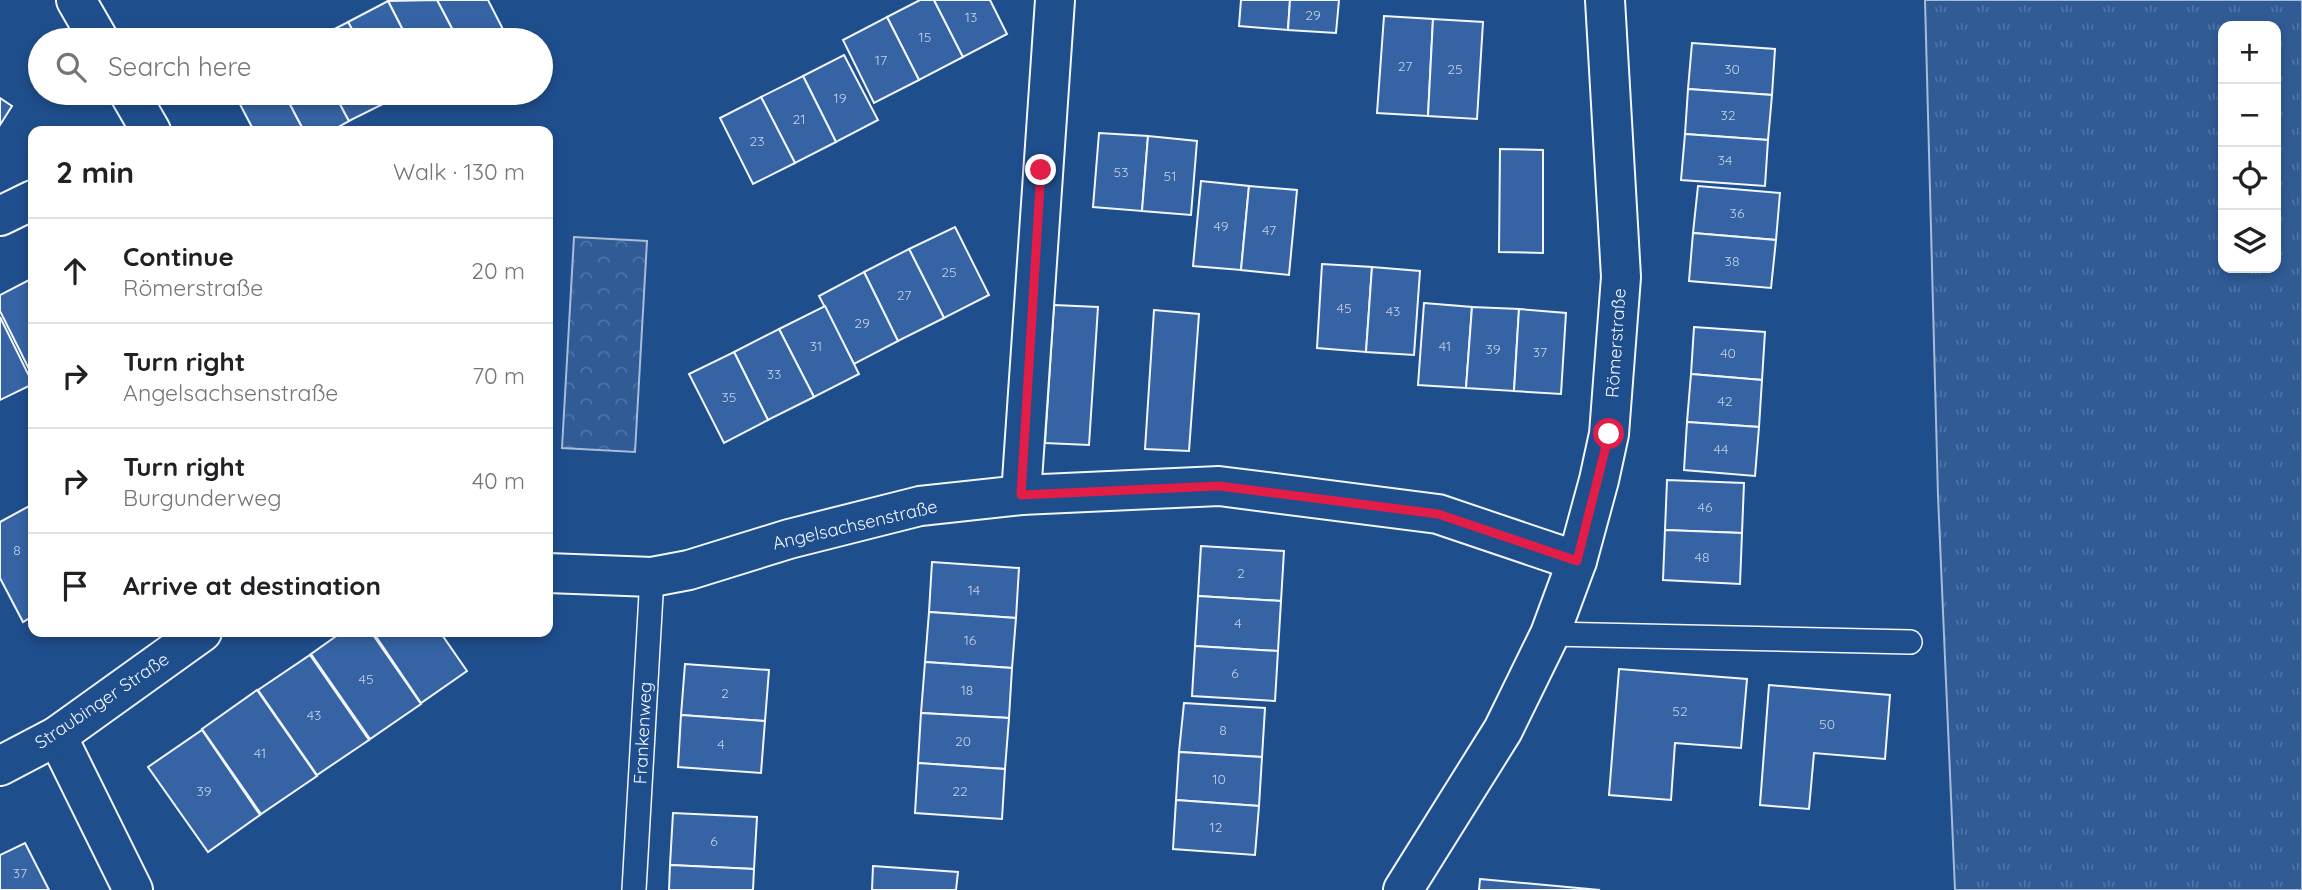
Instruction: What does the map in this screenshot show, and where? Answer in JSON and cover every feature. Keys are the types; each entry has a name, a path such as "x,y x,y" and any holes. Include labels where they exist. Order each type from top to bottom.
{"street":[{"path":"76,0 92,28"},
{"path":"1021,495 1055,0"},
{"name":"Römerstraße","path":"1403,890 1503,730 1550,635 1577,561 1609,434 1621,277 1605,0"},
{"path":"136,105 148,126"},
{"path":"0,216 28,202"},
{"name":"Angelsachsenstraße","path":"553,573 652,577 689,570 789,539 920,506 1021,495 1219,486 1438,514 1577,561"},
{"name":"Straubinger Straße","path":"0,766 57,736 195,637"},
{"path":"57,736 134,890"}],"lane":[{"name":"Frankenweg","path":"634,890 652,577"},
{"path":"1550,635 1910,642"}],"green space":[{"path":"1925,0 2302,0 2302,890 1955,890 1938,496"},
{"path":"574,237 647,241 635,452 562,448"}],"building":[{"path":"437,0 488,0 502,28 452,28"},
{"path":"437,0 452,28 402,28 388,1"},
{"path":"920,0 934,0 963,57 919,80 887,17"},
{"path":"934,0 990,0 1007,34 963,57"},
{"path":"1241,0 1290,0 1288,30 1239,26"},
{"path":"1290,0 1339,0 1336,33 1288,30"},
{"path":"388,1 402,28 351,28 348,22"},
{"path":"1384,16 1433,19 1428,116 1377,113"},
{"path":"887,17 919,80 874,103 843,40"},
{"path":"1433,19 1483,22 1477,119 1428,116"},
{"path":"348,22 351,28 336,28"},
{"path":"1692,43 1775,49 1772,95 1688,89"},
{"path":"844,55 878,120 836,142 803,76"},
{"path":"803,76 836,142 795,163 761,97"},
{"path":"1688,89 1772,95 1768,140 1685,134"},
{"path":"761,97 795,163 753,184 720,118"},
{"path":"0,98 12,106 0,125"},
{"path":"240,105 290,105 301,126 251,126"},
{"path":"290,105 340,105 349,121 340,126 301,126"},
{"path":"340,105 381,105 349,121"},
{"path":"1099,133 1148,136 1142,211 1093,207"},
{"path":"1685,134 1768,140 1765,186 1681,180"},
{"path":"1148,136 1197,141 1191,215 1142,211"},
{"path":"1500,149 1543,150 1543,253 1499,252"},
{"path":"1201,181 1249,186 1241,270 1193,266"},
{"path":"1249,186 1297,190 1289,275 1241,270"},
{"path":"1698,186 1780,193 1776,240 1693,233"},
{"path":"955,227 989,295 944,318 909,249"},
{"path":"1693,233 1776,240 1771,288 1689,281"},
{"path":"909,249 944,318 898,341 864,272"},
{"path":"1322,264 1372,267 1366,352 1317,348"},
{"path":"1372,267 1420,271 1414,355 1366,352"},
{"path":"864,272 898,341 854,364 819,296"},
{"path":"28,281 28,367 0,311 0,295"},
{"path":"1424,303 1472,307 1466,388 1418,385"},
{"path":"1054,305 1098,307 1089,445 1045,443"},
{"path":"825,306 859,374 814,397 779,329"},
{"path":"1472,307 1519,309 1514,391 1466,388"},
{"path":"1519,309 1566,313 1561,394 1514,391"},
{"path":"1154,310 1199,314 1189,451 1145,449"},
{"path":"0,317 28,374 28,386 0,400"},
{"path":"1694,327 1765,332 1762,380 1691,374"},
{"path":"779,329 814,397 768,420 734,352"},
{"path":"734,352 768,420 724,443 689,374"},
{"path":"1691,374 1762,380 1759,427 1687,422"},
{"path":"1687,422 1759,427 1755,476 1684,470"},
{"path":"1667,480 1744,483 1742,533 1665,530"},
{"path":"28,507 28,619 23,622 0,578 0,522"},
{"path":"1665,530 1742,533 1740,584 1663,580"},
{"path":"1201,546 1284,551 1281,601 1198,596"},
{"path":"932,562 1019,568 1016,618 929,612"},
{"path":"1198,596 1281,601 1278,651 1195,646"},
{"path":"929,612 1016,618 1012,668 925,662"},
{"path":"335,637 374,637 421,704 370,739 311,654"},
{"path":"376,637 443,637 467,671 421,703"},
{"path":"1195,646 1278,651 1275,701 1192,696"},
{"path":"310,655 369,740 317,775 258,690"},
{"path":"925,662 1012,668 1009,718 921,713"},
{"path":"685,664 769,670 765,721 681,715"},
{"path":"1619,669 1747,679 1741,748 1675,743 1671,800 1609,795"},
{"path":"1769,685 1890,695 1885,759 1814,753 1809,809 1760,805"},
{"path":"257,690 317,776 261,814 202,729"},
{"path":"1184,703 1265,708 1262,757 1179,752"},
{"path":"921,713 1009,718 1005,769 918,763"},
{"path":"681,715 765,721 761,773 678,767"},
{"path":"202,730 260,815 208,852 148,767"},
{"path":"1179,752 1262,757 1259,806 1176,800"},
{"path":"918,763 1005,769 1002,819 915,813"},
{"path":"1176,800 1259,806 1255,855 1173,849"},
{"path":"673,813 757,817 754,869 670,865"},
{"path":"25,843 49,890 0,890 0,855"},
{"path":"670,865 754,869 753,890 669,890"},
{"path":"873,866 958,872 956,890 872,890"},
{"path":"1480,879 1600,890 1479,890"}],"route":[{"path":"1041,170 1021,495 1219,486 1438,514 1496,531 1577,561 1609,434"}]}
